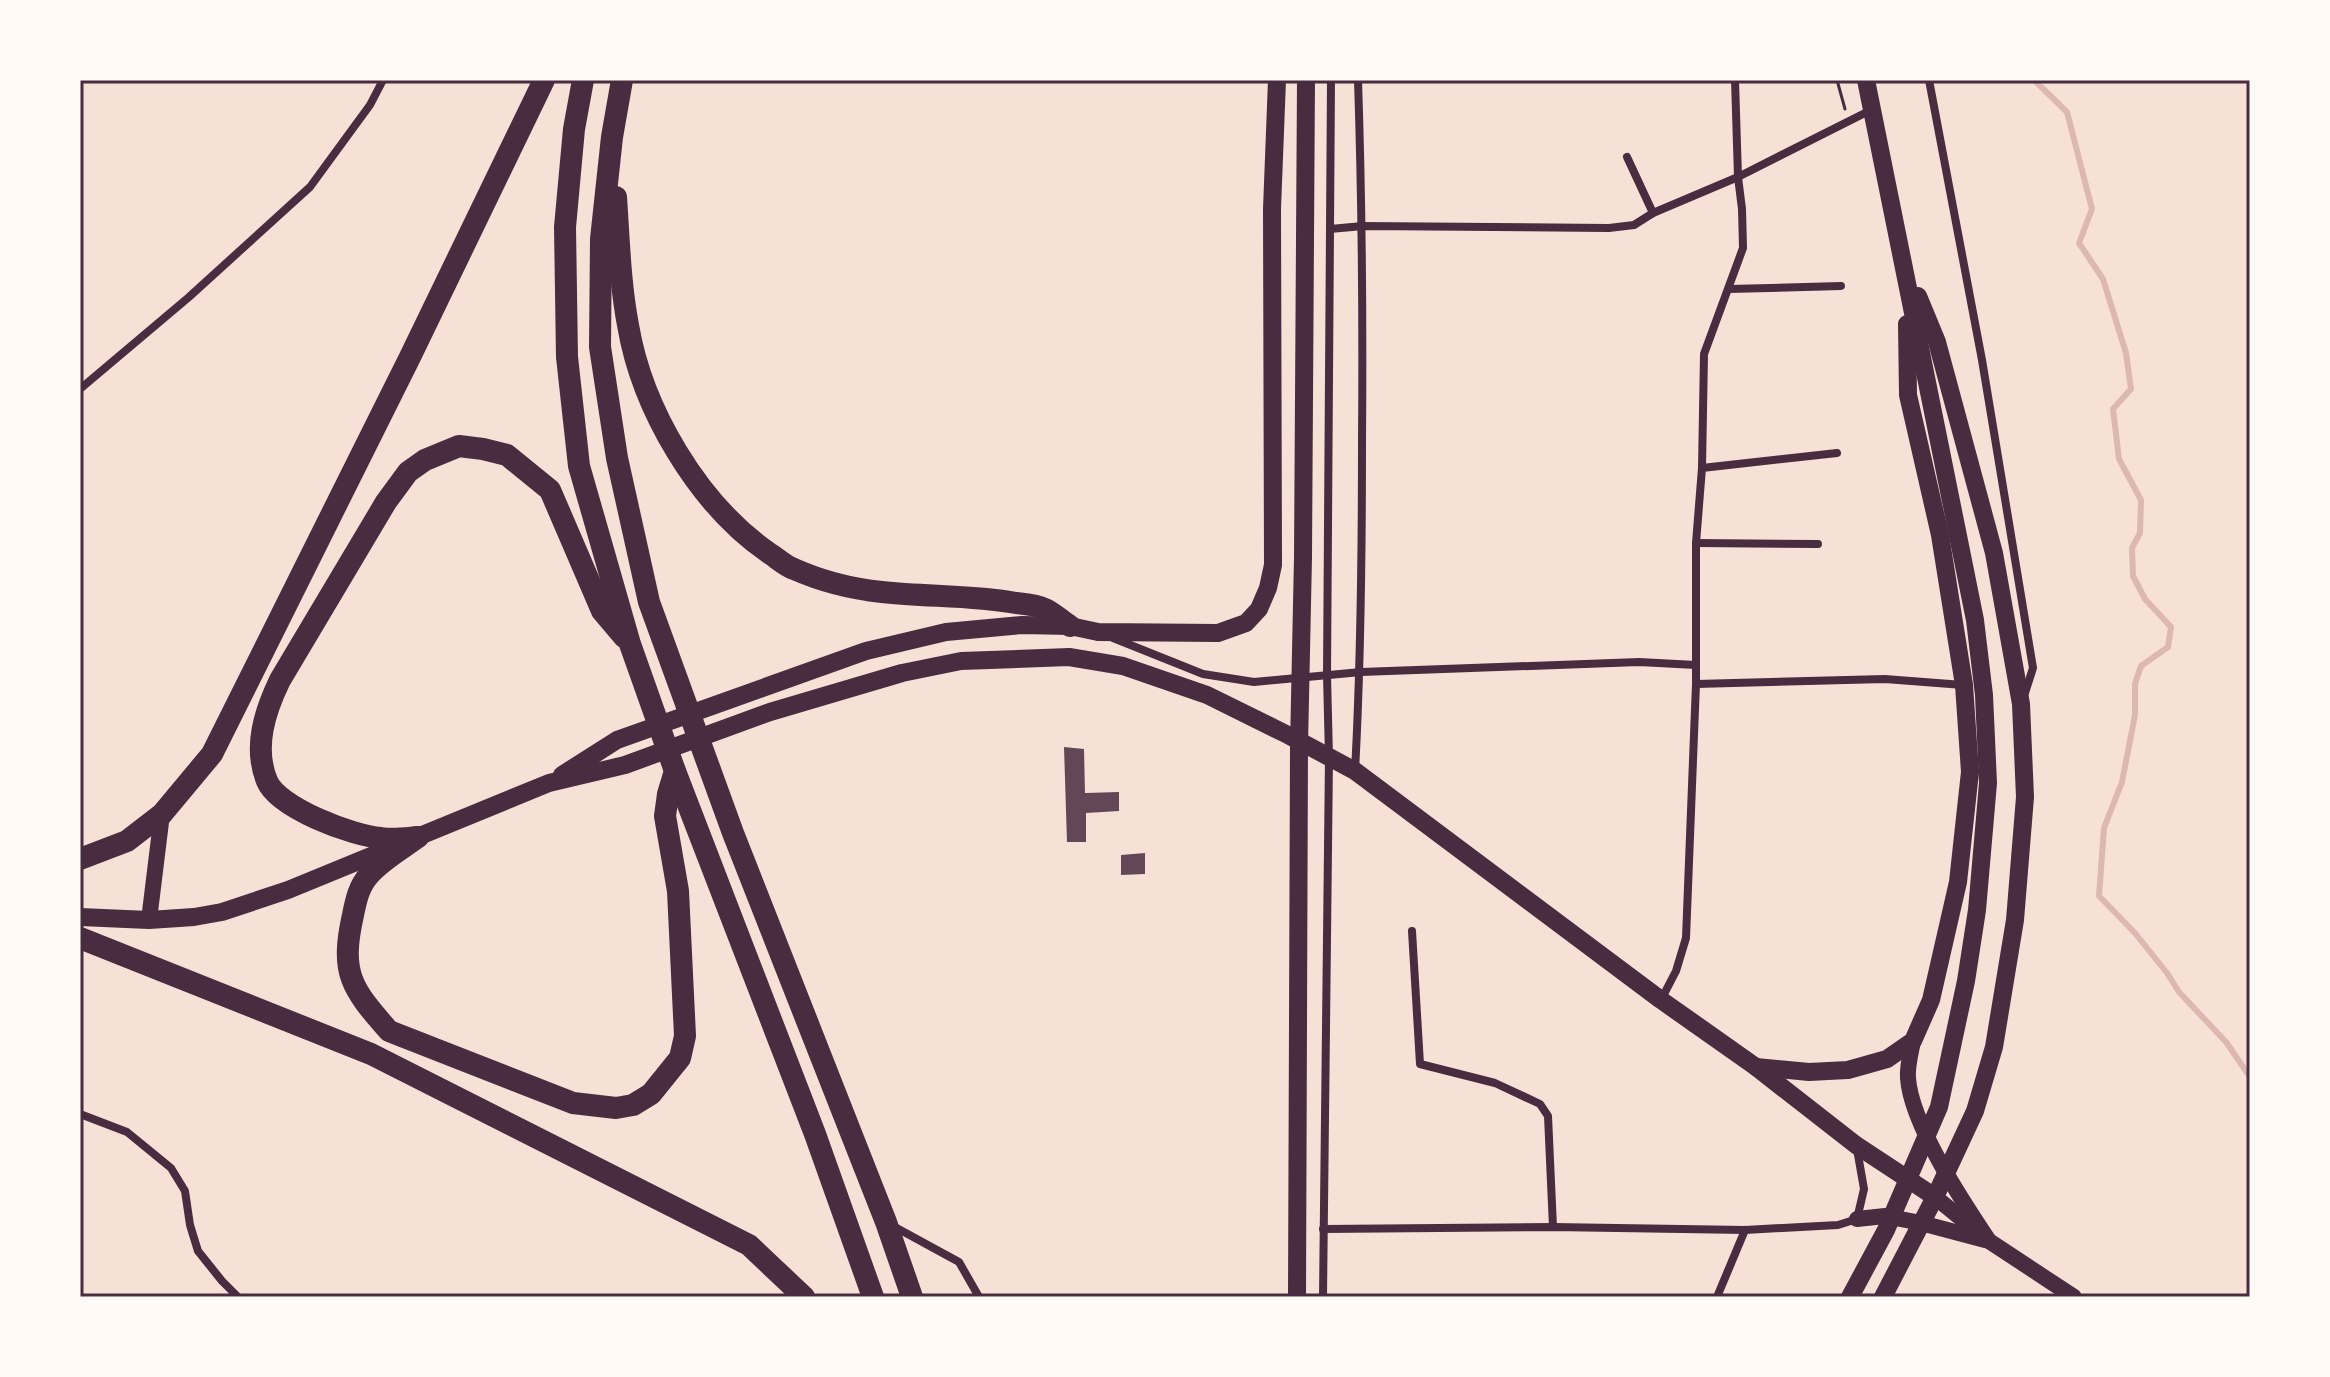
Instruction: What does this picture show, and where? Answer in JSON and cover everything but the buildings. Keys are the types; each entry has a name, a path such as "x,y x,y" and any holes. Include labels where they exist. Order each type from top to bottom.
{"highway":[{"path":"80,859 127,841 162,814 212,754 417,344 544,80"},
{"path":"583,80 574,129 565,227 567,357 579,466 630,644 675,771 805,1106 873,1297"},
{"path":"622,80 612,137 601,239 600,347 617,458 649,602 733,833 886,1222 912,1297"},
{"path":"612,137 621,275 628,327 641,374 678,453 734,524 792,569 837,583 881,592 991,598 1044,608 1070,626"},
{"path":"418,837 380,839 328,824 285,803 268,784 261,756 268,704 280,680 386,502 408,472 425,460 459,446 507,455 550,490 602,611 630,644"},
{"path":"418,837 377,867 359,890 347,942 348,970 355,989 368,1007 389,1031 573,1103 616,1108 633,1105 651,1094 680,1058 685,1036 678,891 665,816 675,771"},
{"path":"80,938 371,1054 749,1245 804,1297"}],"main road":[{"path":"549,783 617,740 866,651 946,632 1022,625 1070,626 1098,632 1218,633 1246,623 1259,609 1273,565 1272,209 1277,80"},
{"path":"1297,1297 1306,80"},
{"path":"1850,1297 1886,1230 1939,1107 1966,981 1977,910 1988,783 1984,695 1975,620 1866,80"},
{"path":"1883,1297 1975,1111 1994,1047 2013,934 2025,797 2021,704 1994,553 1937,342 1904,262"},
{"path":"1904,262 1908,395 1940,535 1964,685 1970,772 1958,882 1931,1000 1913,1041 1907,1077 1914,1111 1946,1172 1989,1241"},
{"path":"1069,657 1070,626"},
{"path":"80,917 149,920 222,912 288,890 549,783 625,765 770,712 902,673 961,661 1069,657 1123,666 1207,695 1355,771 1661,1000 1756,1067 1856,1145 1935,1197 1989,1241 2074,1297"},
{"path":"149,920 162,814"},
{"path":"1756,1067 1809,1072 1848,1070 1887,1059 1913,1041"},
{"path":"1857,1219 1885,1216 1989,1241"}],"street":[{"path":"80,389 189,297 310,187 370,105 383,80"},
{"path":"1323,1297 1329,758 1331,80"},
{"path":"1355,771 1361,672 1363,226 1358,80"},
{"path":"1661,1000 1676,971 1686,938 1704,354 1743,248 1735,80"},
{"path":"1929,80 1982,360 2033,668 2021,704"},
{"path":"1330,229 1363,226 1609,228 1634,225 1653,213 1738,177 1872,109"},
{"path":"1627,157 1653,213"},
{"path":"1729,289 1841,286"},
{"path":"1702,468 1837,453"},
{"path":"1696,543 1818,544"},
{"path":"1098,632 1203,674 1254,682 1361,672 1639,662 1696,665"},
{"path":"1696,684 1885,679 1964,685"},
{"path":"1412,931 1420,1064 1495,1083 1540,1104 1548,1116 1553,1227"},
{"path":"80,1114 127,1132 171,1168 185,1191 198,1251 238,1297"},
{"path":"1323,1229 1553,1227 1745,1230 1838,1225 1857,1219 1864,1189 1856,1145"},
{"path":"886,1222 959,1262 979,1297"},
{"path":"1717,1297 1745,1230"}],"path":[{"path":"1837,80 1848,121"}],"waterway":[{"path":"2034,80 2067,112 2092,209 2079,243 2103,279 2126,353 2131,389 2113,409 2119,459 2141,500 2140,533 2132,548 2133,576 2145,599 2171,627 2168,647 2141,666 2135,684 2135,715 2122,782 2104,828 2099,896 2135,933 2179,992 2226,1042 2250,1077"}]}
